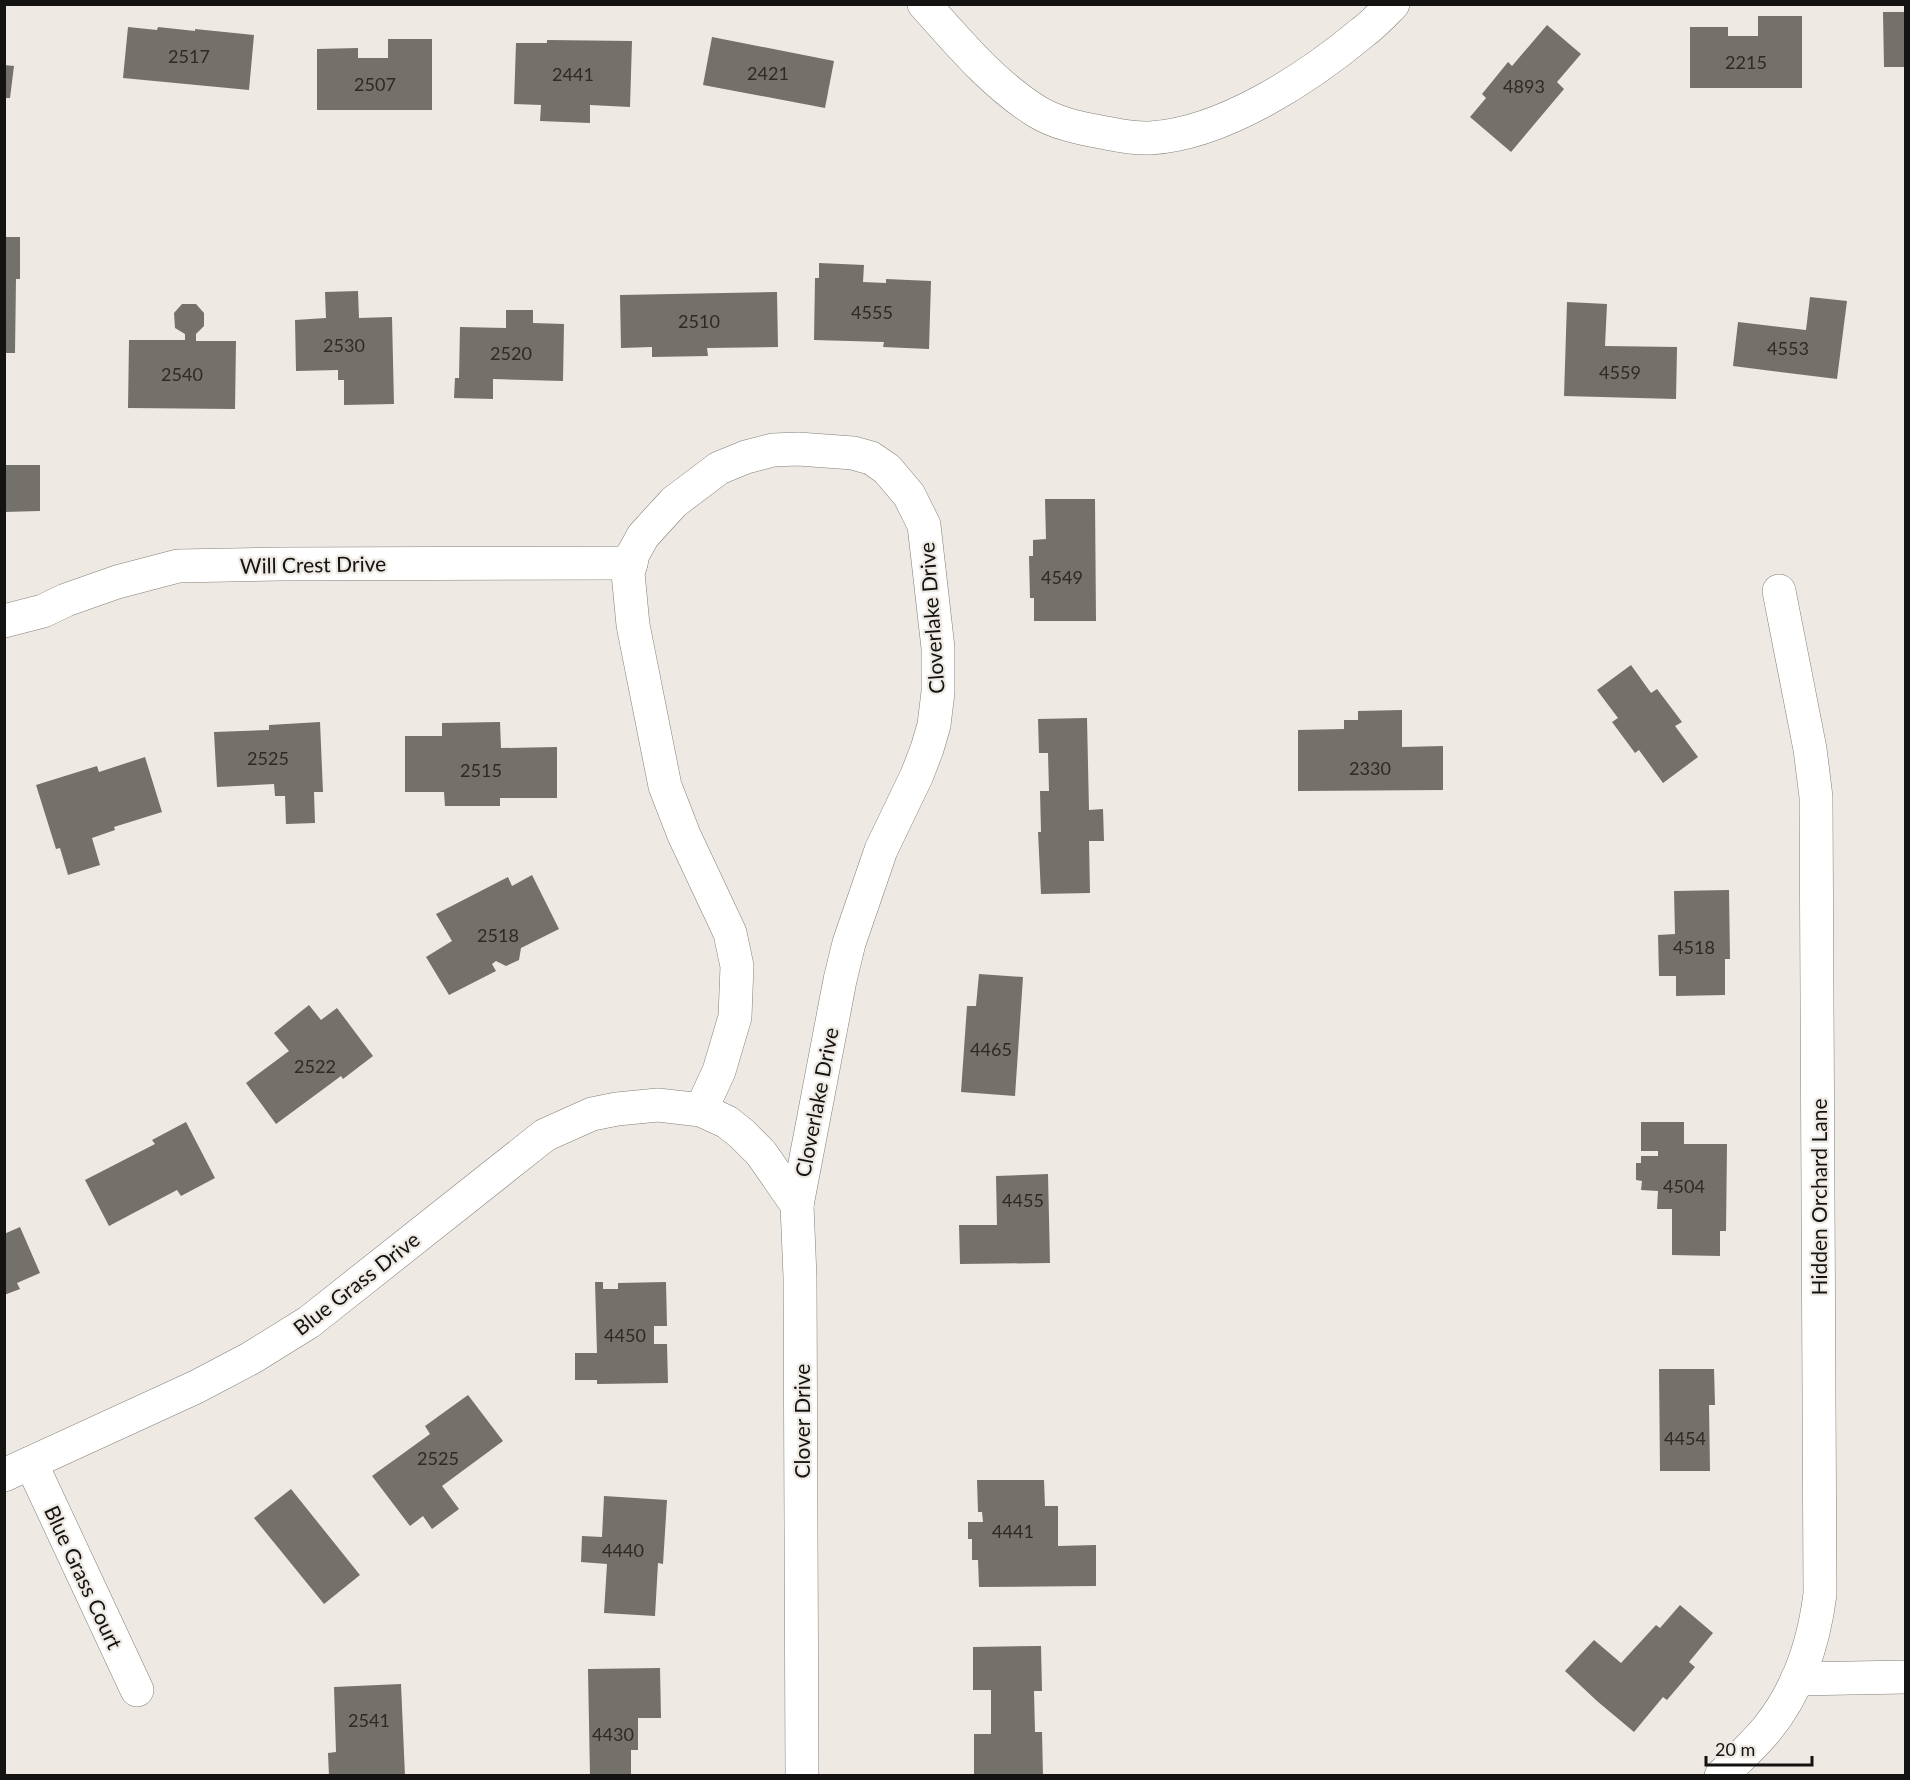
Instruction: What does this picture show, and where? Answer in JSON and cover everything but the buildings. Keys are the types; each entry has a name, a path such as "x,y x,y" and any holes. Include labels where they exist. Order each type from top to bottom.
{"street":[{"path":"924,4 994,78 1035,110 1050,118 1083,129 1134,138 1185,133 1218,123 1234,115 1322,65 1393,4"},
{"name":"Cloverlake Drive","path":"701,1110 719,1071 735,1017 737,966 730,933 684,835 665,786 633,626 628,573 633,554 644,536 674,502 719,468 772,450 853,453 871,458 897,479 914,504 924,525 939,672 934,725 917,775 873,868 849,943 797,1205"},
{"name":"Will Crest Drive","path":"4,621 43,611 66,600 117,582 178,566 631,563"},
{"name":"Hidden Orchard Lane","path":"1722,1776 1767,1729 1789,1697 1808,1653 1816,1623 1821,1567 1816,797 1810,748 1779,591"},
{"name":"Blue Grass Drive","path":"18,1469 196,1388 300,1328 545,1135 592,1114 618,1109 658,1105 701,1110"},
{"path":"701,1110 727,1122 742,1134 761,1153 797,1205"},
{"name":"Clover Drive","path":"797,1205 800,1277 802,1776"},
{"name":"Blue Grass Court","path":"18,1469 137,1690"},
{"path":"1797,1678 1905,1677"}]}
